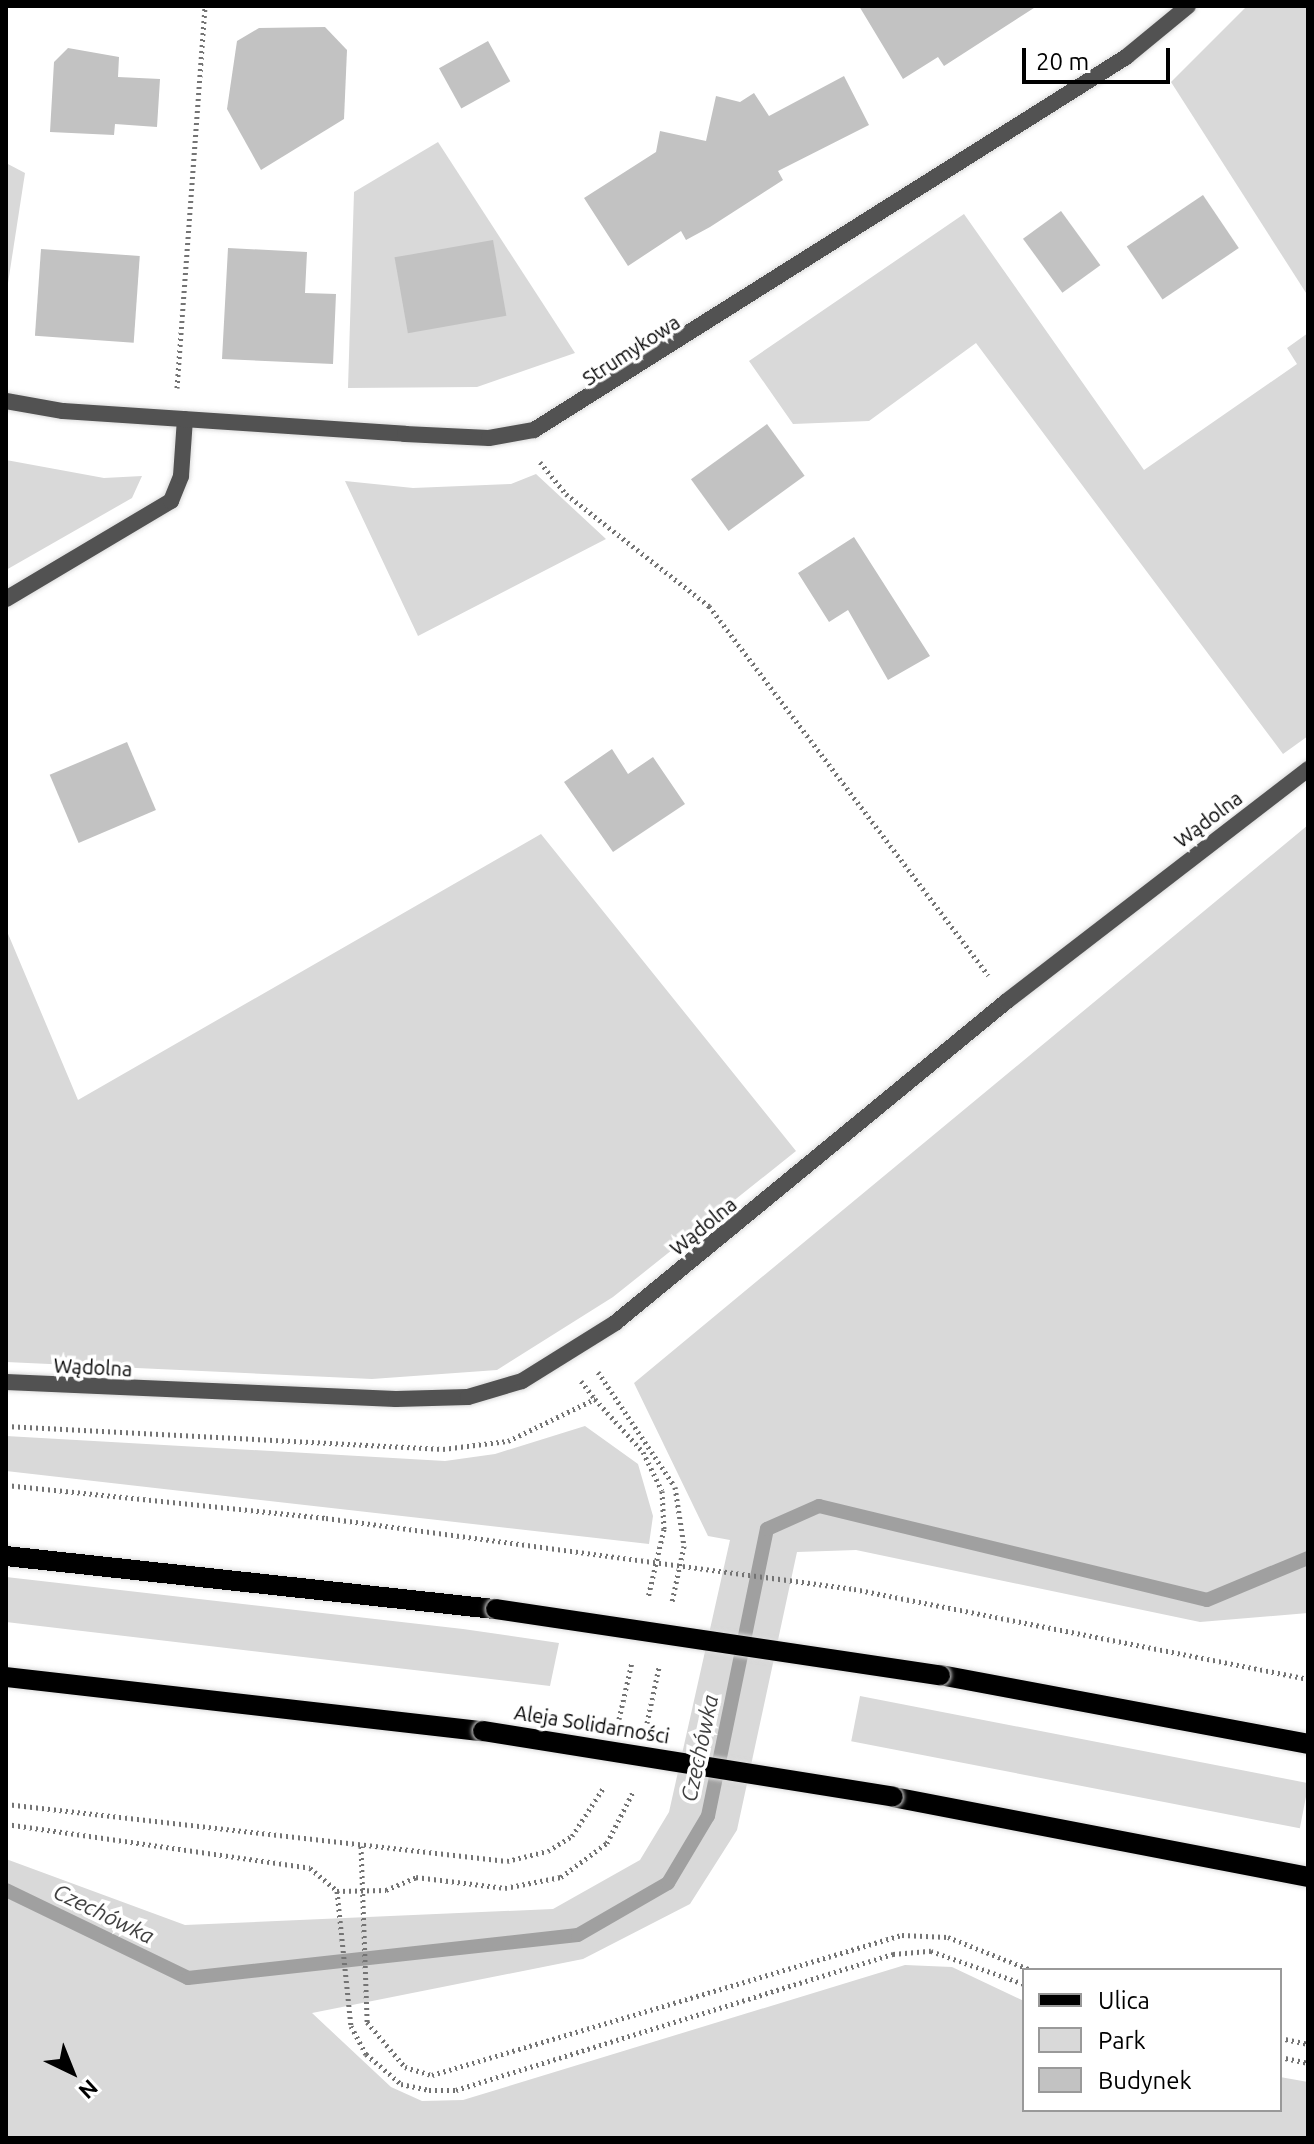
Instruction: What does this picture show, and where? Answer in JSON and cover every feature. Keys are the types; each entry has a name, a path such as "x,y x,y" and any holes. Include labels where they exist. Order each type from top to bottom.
{"main road":[{"path":"6,1556 496,1609 940,1675 1308,1744"},
{"name":"Aleja Solidarności","path":"6,1677 483,1731 893,1797 1308,1877"}],"street":[{"name":"Strumykowa","path":"6,401 185,419 489,438 534,430 1126,57 1188,6"},
{"path":"6,599 171,501 181,476 185,419"},
{"name":"Wądolna","path":"6,1382 396,1399 468,1397 522,1381 615,1323 1007,1001 1308,769"}],"path":[{"path":"177,389 205,6"},
{"path":"534,430 536,456 566,494 709,606 1007,1001"},
{"path":"609,1362 597,1372 665,1465 683,1515 684,1546"},
{"path":"6,1426 443,1449 508,1441 595,1399 655,1470 665,1509 661,1549"},
{"path":"6,1485 326,1518 854,1589 1308,1679"},
{"path":"624,1697 633,1657"},
{"path":"651,1704 659,1665"},
{"path":"6,1804 361,1846 528,1859 572,1836 602,1796"},
{"path":"6,1824 310,1868 337,1891 386,1890 416,1877 505,1888 561,1877 607,1843 629,1808"},
{"path":"361,1846 357,1891 367,2022 405,2067 432,2075 902,1935 948,1937 1026,1968"},
{"path":"337,1891 351,2026 366,2054 401,2084 456,2090 893,1954 931,1951 1022,1983"},
{"path":"1282,2038 1308,2044"},
{"path":"1282,2057 1308,2063"}],"green space":[{"path":"1247,6 1308,6 1308,296 1171,82"},
{"path":"438,142 575,353 477,387 348,388 354,192"},
{"path":"6,163 25,173 6,296"},
{"path":"964,214 1144,470 1297,364 1287,348 1308,333 1308,736 1283,754 976,343 869,421 793,424 749,361"},
{"path":"6,460 104,478 142,476 132,498 6,570"},
{"path":"536,474 606,539 418,636 345,481 413,488 511,484"},
{"path":"1308,825 1308,1613 1200,1622 856,1550 797,1552 737,1830 690,1904 583,1959 312,2013 391,2087 422,2101 463,2100 905,1965 952,1967 1022,2000 1022,2112 1282,2112 1282,2077 1308,2082 1308,2138 6,2138 6,1859 185,1925 553,1909 640,1860 669,1812 730,1540 708,1536 634,1383"},
{"path":"541,834 796,1151 613,1297 497,1370 372,1379 6,1362 6,929 78,1100"},
{"path":"585,1426 638,1464 653,1516 649,1544 6,1471 6,1436 445,1461 495,1454"},
{"path":"6,1577 463,1629 559,1643 550,1686 6,1622"},
{"path":"860,1696 1308,1783 1300,1828 851,1741"}],"building":[{"path":"859,6 1037,6 944,66 938,57 903,79"},
{"path":"325,27 347,50 344,119 261,170 227,109 237,41 259,28"},
{"path":"488,41 510,81 461,108 439,68"},
{"path":"68,48 119,57 118,77 160,79 157,127 115,124 114,135 50,132 54,62"},
{"path":"844,76 869,125 778,171 783,180 710,227 686,240 681,231 628,266 584,198 656,152 660,131 706,141 716,96 740,102 754,93 769,116"},
{"path":"1203,195 1239,248 1163,300 1127,246"},
{"path":"1061,211 1100,265 1062,293 1023,239"},
{"path":"493,240 506,316 408,333 395,257"},
{"path":"228,248 307,252 305,293 336,294 333,364 222,359"},
{"path":"41,249 140,256 134,343 35,336"},
{"path":"767,424 805,476 729,531 691,479"},
{"path":"854,537 930,656 888,680 848,610 829,622 798,573"},
{"path":"127,742 156,810 79,843 50,775"},
{"path":"612,749 628,774 653,757 685,804 613,852 564,782"}],"waterway":[{"name":"Czechówka","path":"6,1890 188,1978 578,1935 668,1883 708,1816 767,1529 819,1506 1207,1600 1308,1558"}]}
